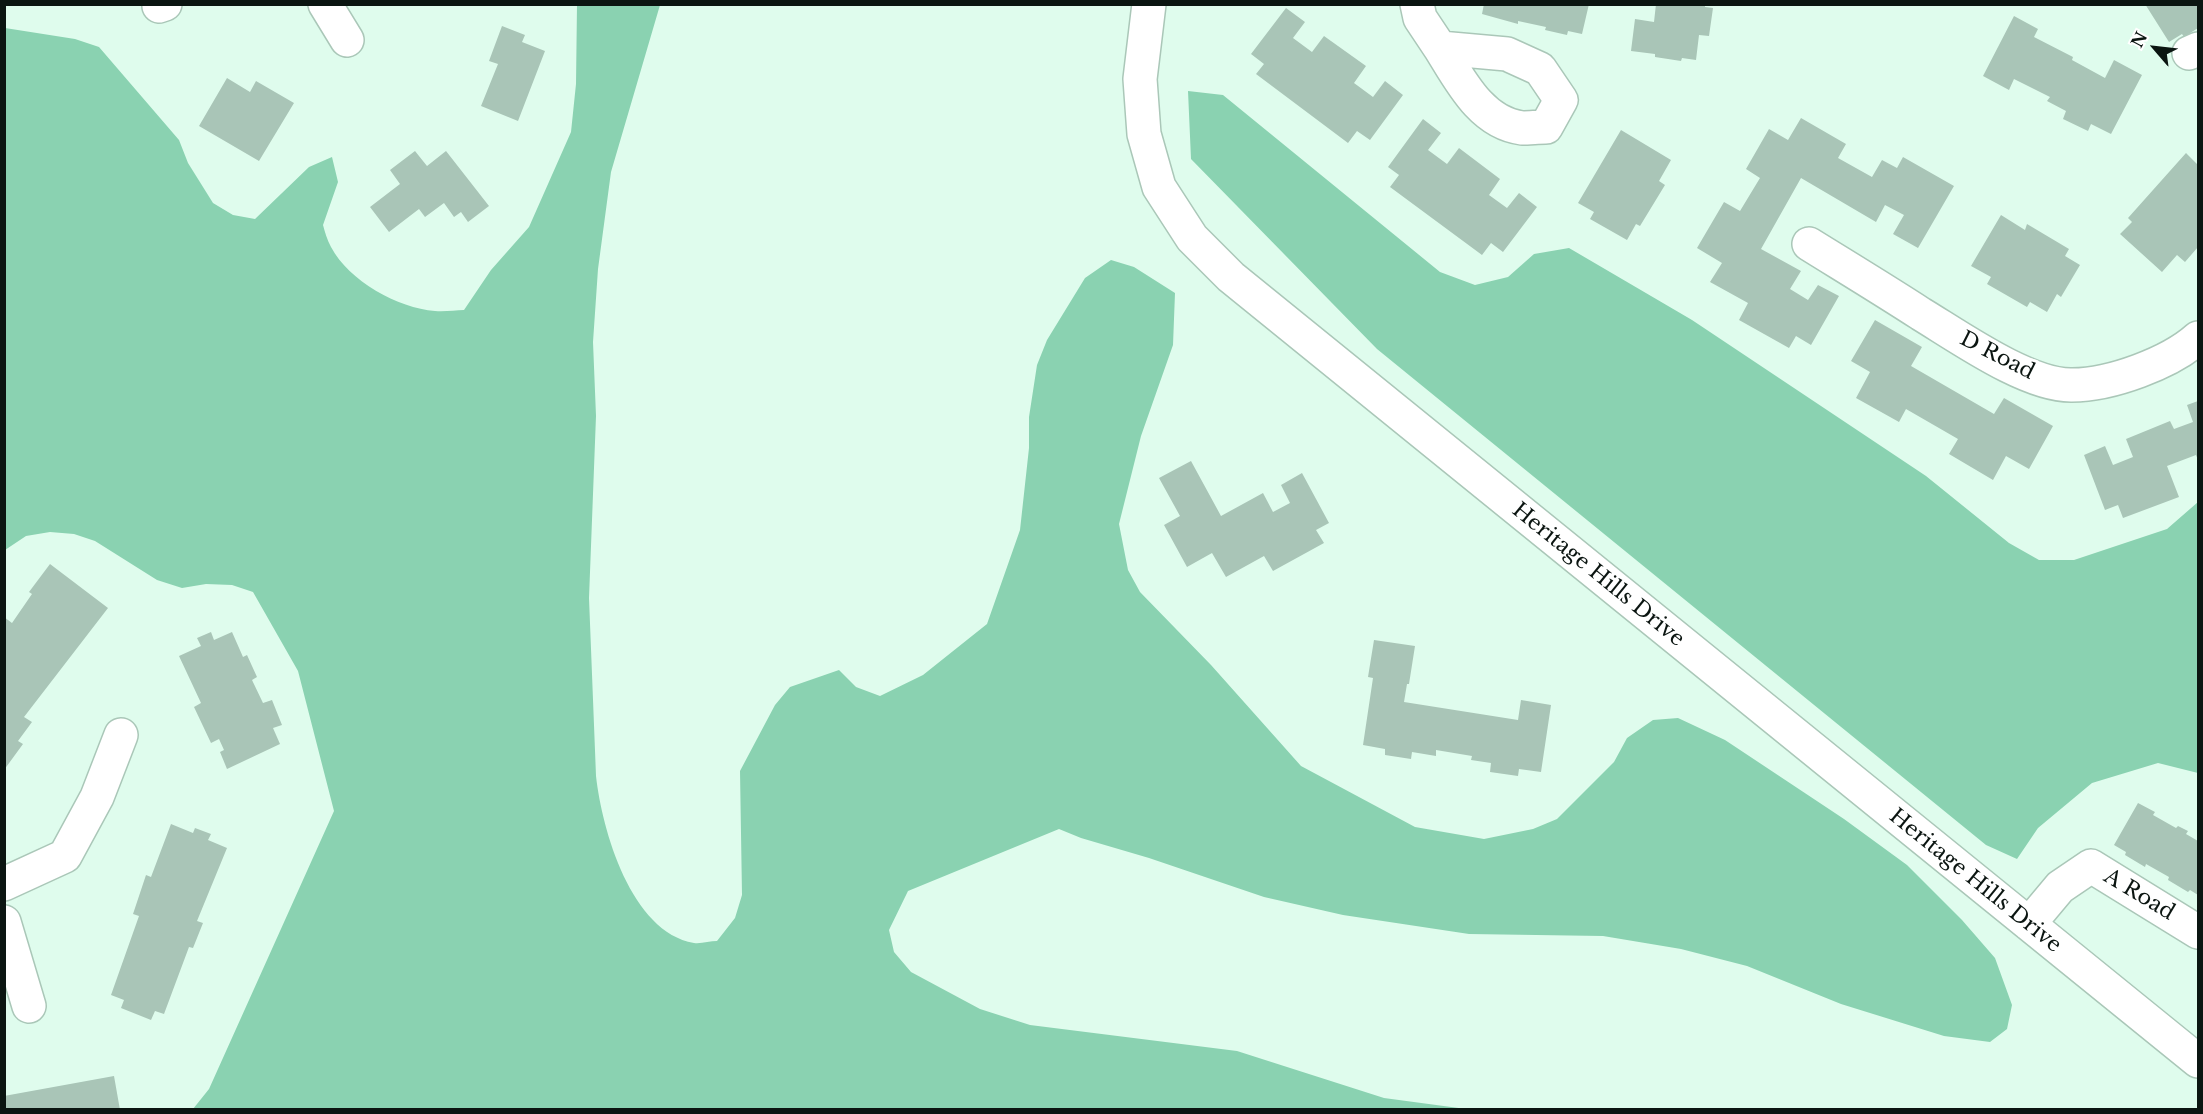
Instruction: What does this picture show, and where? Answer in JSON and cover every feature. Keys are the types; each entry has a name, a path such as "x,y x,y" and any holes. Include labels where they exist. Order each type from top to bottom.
{"street":[{"path":"325,4 347,40"},
{"name":"Heritage Hills Drive","path":"1149,4 1140,79 1144,134 1160,187 1192,238 1231,277 2199,1061"},
{"path":"1417,4 1420,18 1440,48"},
{"name":"D Road","path":"1809,244 1973,346 2032,377 2072,386 2126,377 2184,351 2199,338"},
{"path":"4,884 65,856 97,797 121,735"},
{"name":"A Road","path":"2029,924 2060,887 2091,866 2199,932"},
{"path":"4,922 29,1006"}],"green space":[{"path":"577,5 660,5 611,172 598,269 593,342 596,416 589,598 596,776 605,823 613,850 637,900 653,920 672,935 694,943 717,941 735,918 742,895 740,771 775,705 790,687 839,670 856,687 880,696 923,675 987,624 1020,530 1029,448 1029,417 1037,365 1047,340 1085,278 1111,260 1134,267 1175,293 1173,345 1141,436 1119,524 1128,570 1140,592 1211,665 1301,766 1415,827 1484,839 1533,829 1557,819 1614,762 1627,738 1653,720 1678,718 1725,740 1844,819 1907,865 1962,920 1995,958 2012,1005 2007,1029 1990,1042 1944,1036 1841,1004 1747,966 1681,949 1603,936 1469,934 1343,915 1264,897 1059,829 908,891 889,930 894,952 911,972 980,1009 1030,1025 1237,1051 1384,1098 1466,1109 193,1109 209,1089 334,811 298,671 253,592 232,585 206,584 182,588 157,580 95,541 74,534 50,532 26,536 5,550 5,28 75,39 99,47 179,140 188,163 213,203 233,215 255,219 309,167 332,157 338,182 323,225 326,236 339,259 350,271 376,291 406,305 446,311 464,310 491,270 529,227 571,132 576,84"},
{"path":"1188,91 1223,95 1440,272 1475,285 1508,277 1534,254 1569,248 1692,320 1926,476 2009,543 2039,560 2074,560 2167,529 2198,502 2198,773 2158,763 2092,783 2038,828 2017,859 1986,845 1377,349 1191,159"}],"building":[{"path":"1484,4 1589,4 1582,34 1568,31 1567,35 1545,30 1546,27 1518,21 1518,24 1482,14"},
{"path":"1656,4 1705,4 1705,7 1713,8 1709,36 1699,35 1696,60 1682,58 1681,61 1631,51 1635,19 1654,22"},
{"path":"2145,4 2198,4 2198,28 2184,37 2182,34 2169,42"},
{"path":"1286,8 1305,22 1293,38 1312,52 1324,36 1366,66 1354,83 1373,97 1385,81 1403,95 1370,140 1357,131 1348,143 1256,74 1264,64 1251,54"},
{"path":"2014,16 2038,29 2034,37 2073,57 2072,60 2105,78 2114,60 2142,75 2111,134 2091,124 2088,131 2063,119 2066,111 2047,101 2050,97 2014,79 2009,90 1983,76"},
{"path":"502,26 525,35 522,42 545,51 518,121 481,106 498,64 489,61"},
{"path":"227,78 250,92 256,81 294,103 259,161 199,126"},
{"path":"1801,118 1846,144 1838,158 1872,177 1882,160 1897,168 1903,157 1954,186 1918,248 1893,234 1904,215 1885,205 1876,222 1801,178 1761,249 1801,271 1790,289 1808,300 1818,285 1839,296 1811,345 1796,336 1789,348 1739,320 1748,303 1710,282 1722,263 1697,248 1724,202 1740,211 1760,178 1746,169 1769,129 1788,140"},
{"path":"1423,119 1441,133 1428,150 1447,164 1459,148 1500,179 1489,195 1507,208 1519,193 1537,207 1503,252 1491,243 1482,255 1390,187 1399,175 1388,167"},
{"path":"1621,130 1671,160 1659,181 1665,185 1640,226 1636,224 1627,240 1590,219 1594,212 1578,203"},
{"path":"415,151 427,166 446,151 489,206 468,222 461,212 454,217 444,203 425,217 419,209 389,232 370,207 400,184 390,170"},
{"path":"2186,153 2198,165 2198,247 2185,262 2177,255 2162,272 2120,234 2132,222 2128,218"},
{"path":"2001,215 2025,230 2027,224 2069,249 2065,256 2080,265 2061,297 2057,294 2047,312 2030,302 2027,307 1987,284 1991,277 1971,266"},
{"path":"1875,320 1922,347 1911,366 1994,414 2004,398 2053,426 2029,469 2006,456 1993,480 1949,454 1958,439 1906,409 1899,422 1856,398 1870,372 1851,361"},
{"path":"2198,401 2198,460 2196,455 2167,466 2179,497 2123,518 2118,505 2105,510 2084,455 2105,446 2113,465 2133,457 2126,439 2170,421 2174,429 2193,422 2187,405"},
{"path":"1191,461 1221,516 1263,493 1273,512 1290,503 1281,485 1302,473 1329,523 1316,530 1324,543 1273,571 1264,556 1226,577 1212,553 1187,567 1164,525 1180,516 1159,478"},
{"path":"50,564 108,608 24,717 32,722 18,741 23,744 4,770 4,617 12,623 32,594 29,592"},
{"path":"211,632 214,640 232,632 243,657 247,655 257,677 252,680 263,703 272,700 282,725 273,728 280,744 227,769 220,752 224,750 219,739 211,743 194,707 201,703 179,656 201,646 197,638"},
{"path":"1374,640 1415,646 1404,702 1518,720 1521,700 1551,705 1541,772 1519,769 1518,776 1490,772 1491,763 1471,760 1472,756 1436,750 1436,756 1412,752 1411,759 1385,755 1385,749 1363,745 1373,678 1368,677"},
{"path":"2138,803 2155,812 2153,815 2176,828 2178,826 2188,831 2186,834 2198,841 2198,895 2190,890 2188,892 2168,880 2169,877 2146,864 2145,867 2114,845"},
{"path":"171,824 193,833 195,828 211,834 208,840 227,848 197,921 203,923 193,948 189,947 164,1014 155,1011 151,1020 121,1008 124,1000 111,995 139,916 133,914 146,875 151,877"},
{"path":"114,1076 120,1110 4,1110 4,1096"}]}
